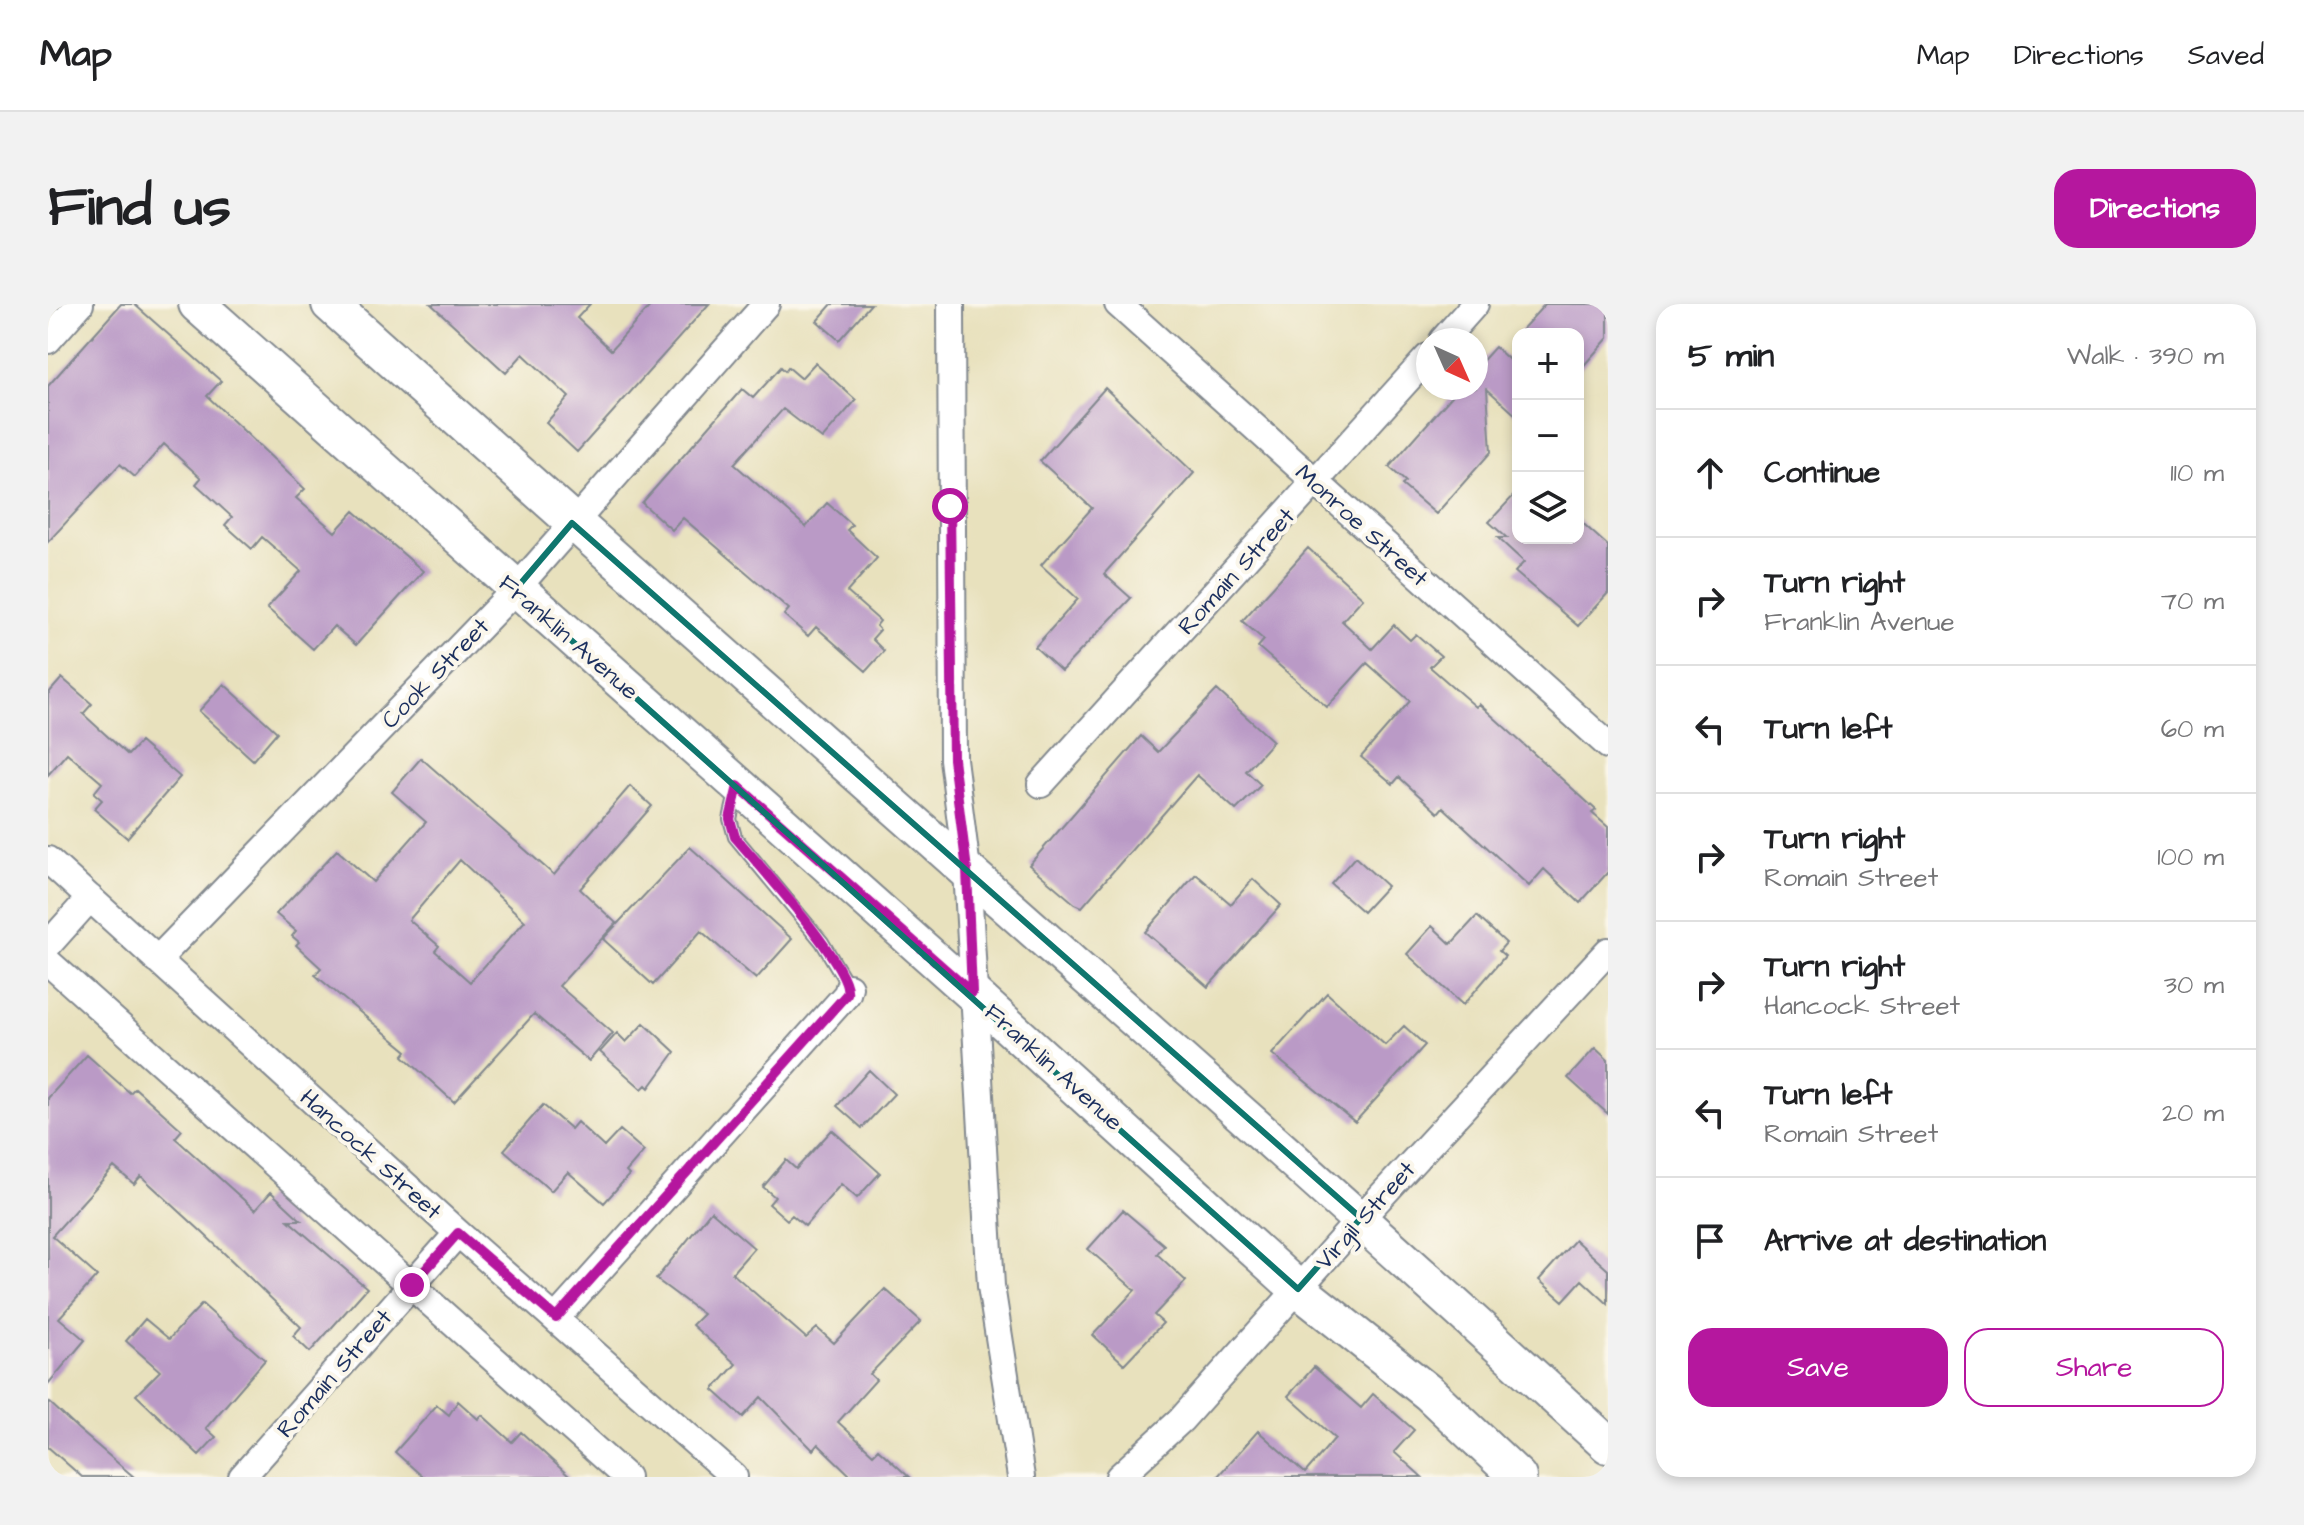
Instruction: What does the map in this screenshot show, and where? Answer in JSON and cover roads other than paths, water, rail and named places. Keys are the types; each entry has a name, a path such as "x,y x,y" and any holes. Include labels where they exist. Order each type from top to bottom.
{"main road":[{"name":"Franklin Avenue","path":"197,304 515,590 972,993 1298,1289 1429,1393 1518,1477"},
{"path":"330,304 572,523 1361,1218 1608,1445"}],"street":[{"path":"48,340 80,304"},
{"name":"Cook Street","path":"157,960 515,590 766,304"},
{"path":"951,304 953,759 967,870 991,1286 1021,1477"},
{"name":"Monroe Street","path":"1118,304 1608,745"},
{"path":"1454,328 1475,304"},
{"name":"Romain Street","path":"1041,784 1416,371"},
{"name":"Hancock Street","path":"48,860 458,1233 734,1477"},
{"path":"48,945 90,898"},
{"name":"Virgil Street","path":"1119,1477 1181,1420 1361,1218 1608,951"},
{"path":"48,962 626,1477"},
{"path":"556,1318 847,994 849,987"},
{"name":"Romain Street","path":"242,1477 458,1233"}],"lane":[{"path":"738,786 730,819 735,837 822,942 849,987"}]}
